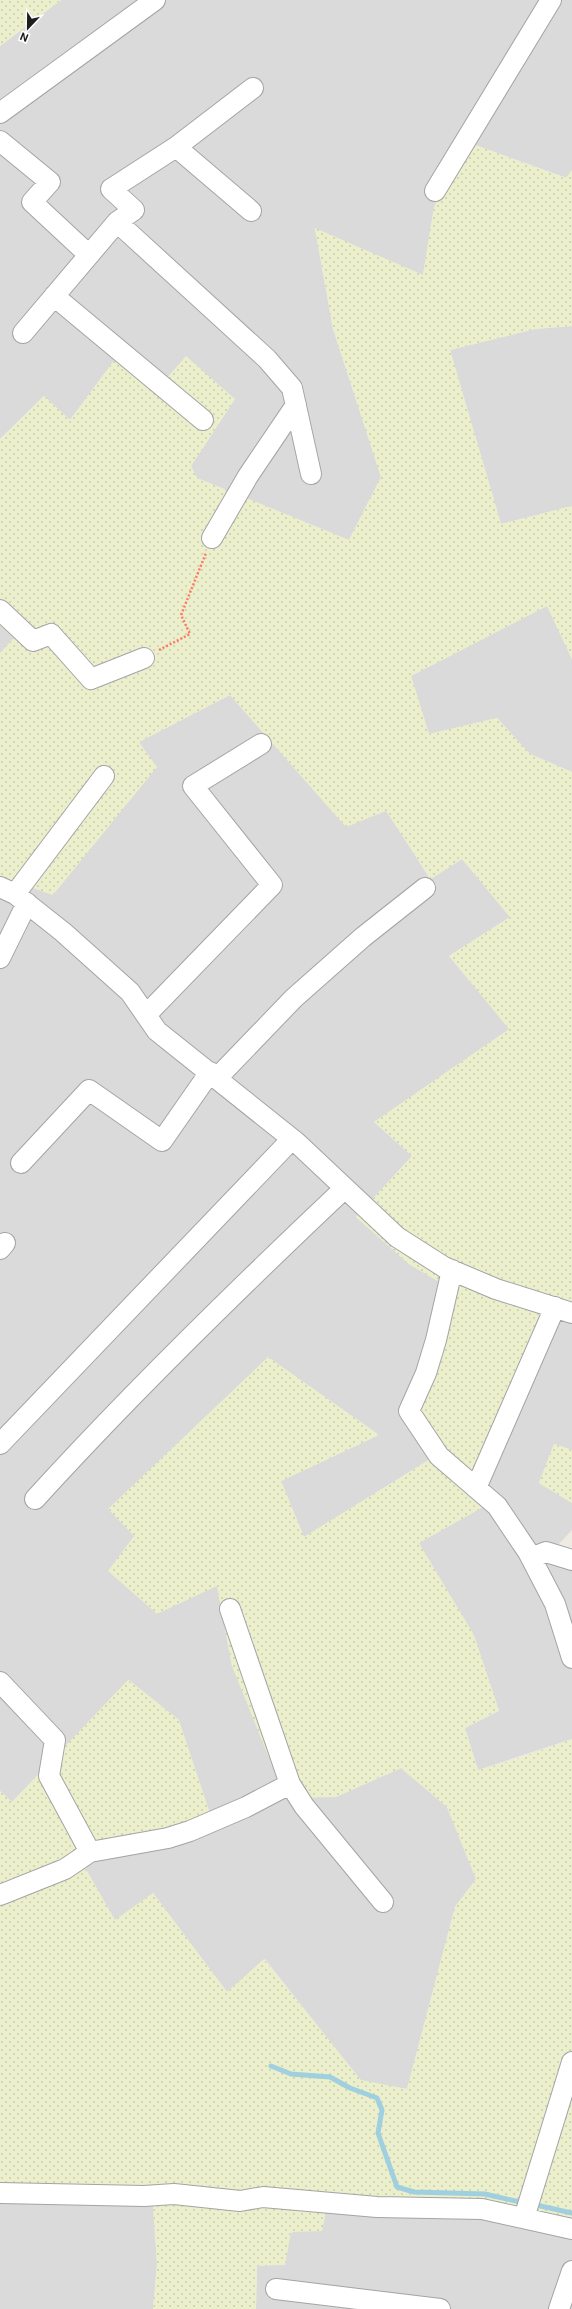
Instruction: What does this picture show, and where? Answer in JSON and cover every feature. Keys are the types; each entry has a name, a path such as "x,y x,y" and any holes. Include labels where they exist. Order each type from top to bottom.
{"street":[{"path":"0,113 155,0"},
{"path":"435,191 551,0"},
{"path":"23,333 117,222 134,210 111,189 176,147 253,88"},
{"path":"0,141 50,182 32,202 89,255"},
{"path":"176,147 251,211"},
{"path":"117,222 267,359 292,388 311,474"},
{"path":"54,296 203,420"},
{"path":"212,538 248,476 296,405"},
{"path":"0,610 33,641 51,634 91,678 144,658"},
{"path":"146,1014 272,885 193,786 261,744"},
{"path":"0,958 14,895 104,776"},
{"path":"20,1163 89,1090 162,1141 214,1075 294,998 363,937 425,888"},
{"path":"14,895 63,932 130,992 157,1031 214,1075 292,1140 397,1237 452,1270 496,1289 564,1310 476,1488"},
{"path":"0,1444 292,1140"},
{"path":"35,1499 81,1449 282,1247 345,1188"},
{"path":"452,1270 428,1366 409,1411 438,1456 497,1506 531,1558 555,1604 572,1658"},
{"path":"531,1558 546,1552 572,1560"},
{"path":"230,1609 290,1784 304,1806 383,1902"},
{"path":"0,1682 55,1740 49,1776 90,1852"},
{"path":"0,1894 65,1869 90,1852 168,1838 246,1807 290,1784"},
{"path":"524,2218 548,2135 572,2062"},
{"path":"0,2193 144,2196 174,2194 240,2201 263,2197 377,2207 482,2209 572,2229"},
{"path":"559,2309 572,2271"},
{"path":"276,2289 440,2309"}],"path":[{"path":"144,658 190,634 181,615 212,538"}],"shaded area":[{"path":"61,0 572,0 572,170 567,178 467,142 434,207 423,275 315,229 333,329 381,477 349,540 197,478 191,466 235,399 158,388 118,355 70,420 44,396 0,439 0,46"},
{"path":"572,326 572,506 501,524 450,350 535,329"},
{"path":"547,606 572,659 572,772 530,754 497,718 429,734 411,676"},
{"path":"0,625 14,638 0,653"},
{"path":"230,695 346,827 386,810 430,879 462,859 510,917 449,956 510,1029 374,1122 412,1156 356,1217 409,1264 443,1284 432,1458 304,1537 281,1481 379,1435 268,1357 217,1586 232,1666 336,1797 401,1768 447,1807 476,1879 455,1907 407,2089 361,2081 265,1959 227,1992 153,1893 115,1921 83,1864 169,1846 179,1720 129,1680 12,1802 0,1791 0,876 53,895 139,742"},
{"path":"544,1314 572,1322 572,1450 554,1444 539,1483 572,1503 572,1530 555,1548 572,1554 572,1739 478,1770 465,1728 499,1711 419,1543 484,1506 471,1485"},
{"path":"0,2189 152,2191 157,2264 153,2309 0,2309"},
{"path":"329,2199 572,2224 572,2309 256,2309 257,2265"}],"green space":[{"path":"0,0 61,0 0,46"},
{"path":"467,142 566,178 572,170 572,326 535,329 450,350 501,524 572,506 572,659 547,606 411,676 429,734 497,718 530,754 572,772 572,1322 545,1314 471,1484 485,1506 419,1543 474,1635 499,1710 465,1728 478,1770 516,1759 572,1739 572,2224 329,2199 322,2231 291,2232 285,2265 257,2266 256,2309 153,2309 157,2264 152,2191 0,2189 0,1791 12,1802 128,1680 179,1720 216,1831 169,1846 83,1864 115,1920 153,1893 227,1992 264,1959 361,2080 407,2089 455,1907 476,1879 447,1807 401,1768 336,1797 285,1798 232,1666 217,1586 157,1614 108,1571 134,1536 108,1509 268,1357 379,1435 281,1481 304,1537 432,1458 399,1406 417,1382 443,1284 409,1264 356,1217 412,1156 374,1122 509,1029 449,956 510,917 462,859 431,879 386,811 346,827 230,695 139,742 157,767 53,895 0,876 0,653 14,638 0,625 0,439 44,396 70,420 118,355 158,388 186,356 235,399 191,466 197,478 349,540 381,477 333,329 315,228 423,275 434,207"},
{"path":"554,1444 572,1450 572,1503 539,1483"}],"waterway":[{"path":"271,2066 291,2074 330,2077 350,2088 377,2098 382,2110 378,2133 397,2187 414,2192 485,2194 524,2203"},
{"path":"532,2204 572,2213"}]}
